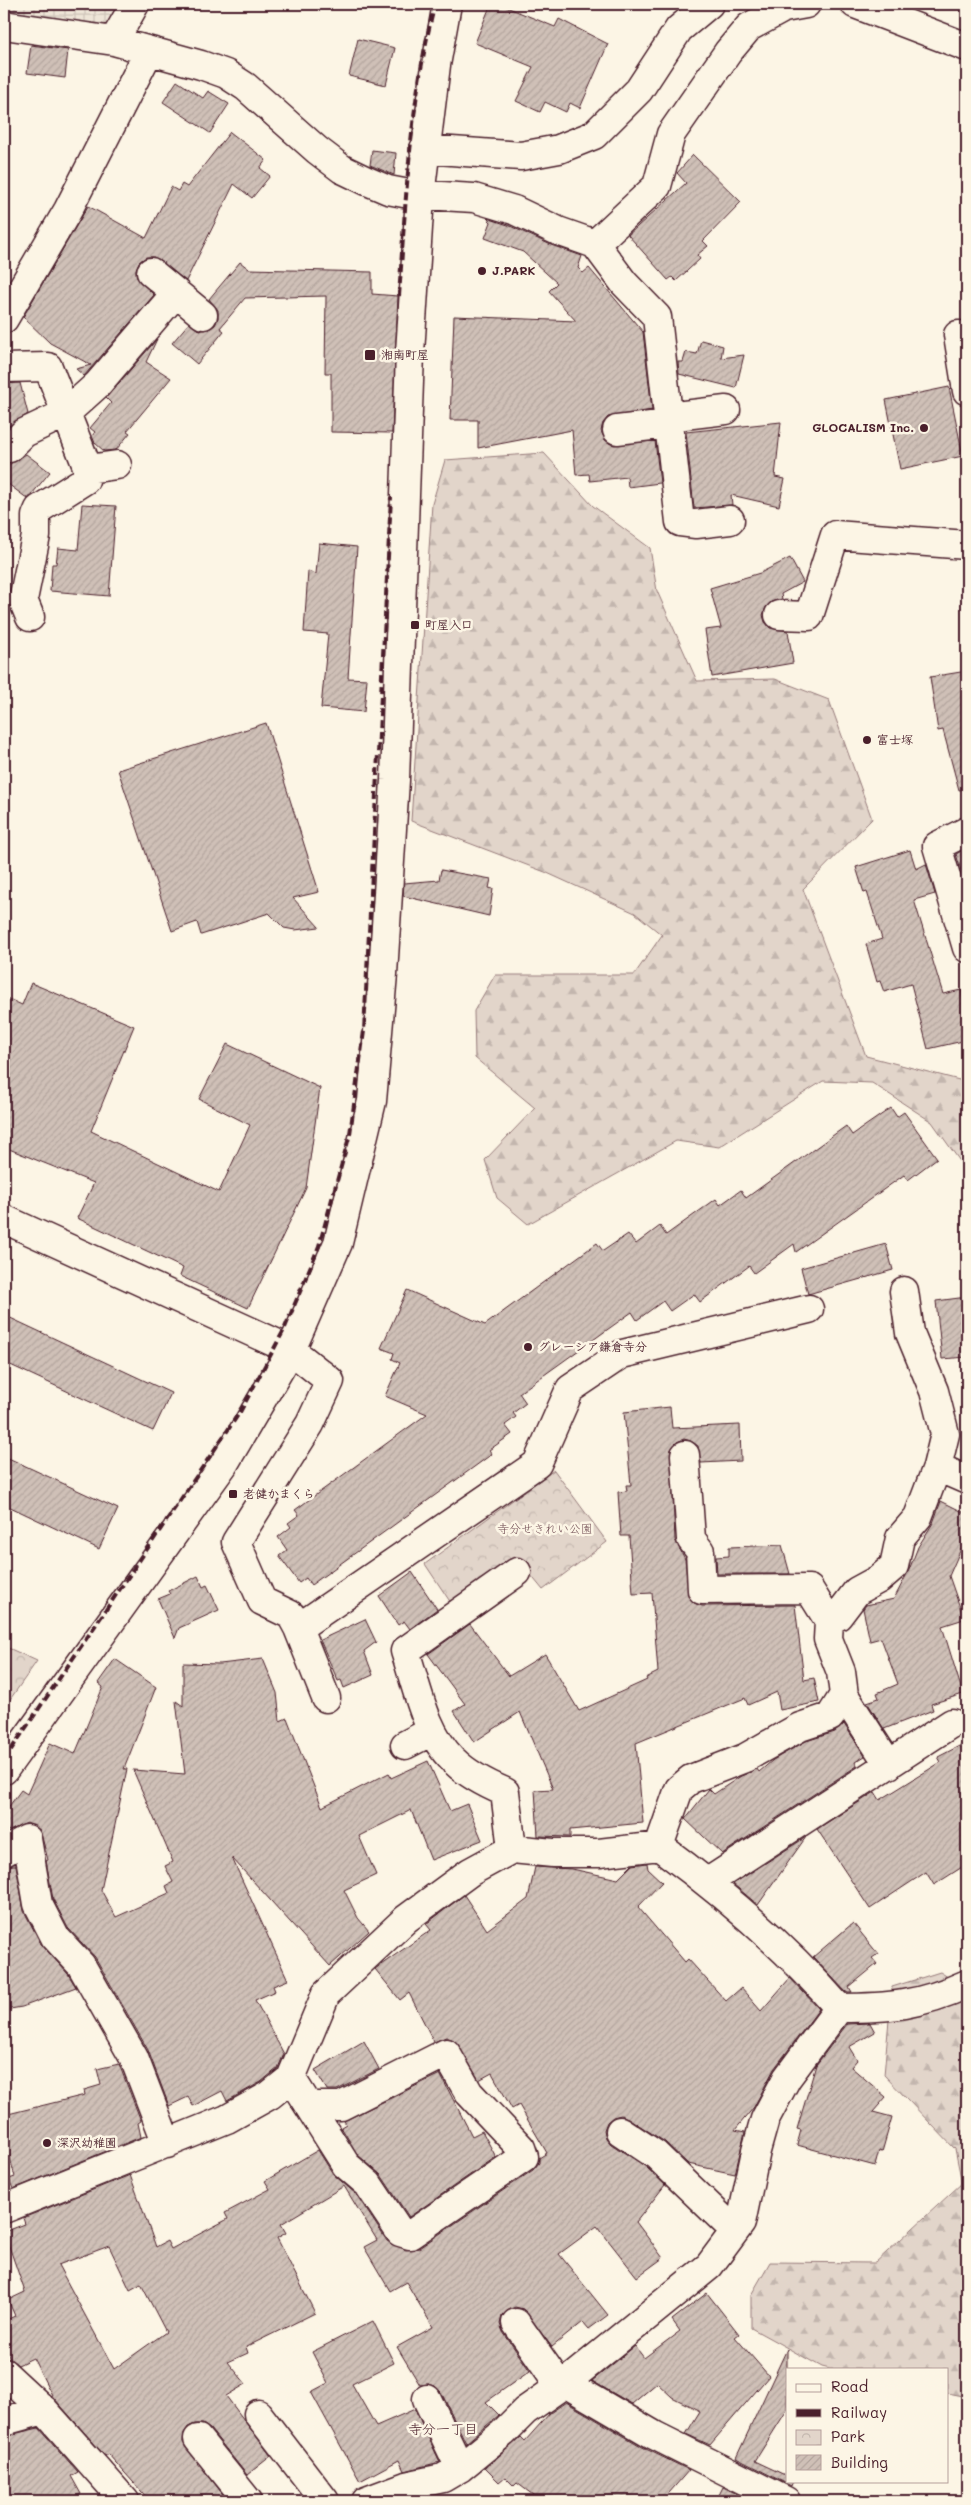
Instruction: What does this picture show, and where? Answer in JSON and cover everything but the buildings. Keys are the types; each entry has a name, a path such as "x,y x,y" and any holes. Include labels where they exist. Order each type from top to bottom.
{"street":[{"path":"114,41 134,4"},
{"path":"4,1770 224,1464 292,1350 338,1243 372,1101 383,974 394,790 410,353 420,196 424,149 447,4"},
{"path":"424,149 521,156 559,149 594,134 639,90 680,29 709,4"},
{"path":"595,244 657,186 671,134 723,59 749,27 784,8 806,4"},
{"path":"855,4 967,47"},
{"path":"4,25 114,41 201,65 226,74 246,87 317,150 342,169 388,190 420,196 474,198 514,210 558,231 595,244 624,283 657,317 680,522 696,524 730,520"},
{"path":"4,318 72,203 149,51"},
{"path":"151,272 175,294 203,315"},
{"path":"9,448 24,433 66,413 97,385 175,294"},
{"path":"967,336 958,335 967,391"},
{"path":"4,368 48,367 88,469 85,480 39,509 36,516 36,536 23,600 30,617"},
{"path":"617,430 726,410"},
{"path":"88,469 118,465"},
{"path":"779,615 809,616 835,535 967,545"},
{"path":"967,831 937,846 967,948"},
{"path":"4,1219 292,1350 330,1382 310,1424 236,1542 262,1601 291,1615 326,1698"},
{"path":"829,1620 838,1616 857,1591 879,1580 894,1566 900,1538 918,1517 937,1467 945,1434 934,1391 910,1333 904,1291"},
{"path":"298,1628 537,1464 570,1389 622,1354 809,1309"},
{"path":"685,1455 691,1539 700,1551 702,1590 809,1589 829,1620 828,1639 841,1672 844,1695 889,1765"},
{"path":"937,1467 967,1480"},
{"path":"512,1849 505,1792 479,1780 452,1760 432,1731 406,1652 517,1572"},
{"path":"659,1846 679,1789 691,1779 745,1758 800,1727 830,1717 844,1695"},
{"path":"708,1882 952,1723"},
{"path":"405,1745 432,1731"},
{"path":"4,1852 27,1839 38,1904 55,1937 81,1965 134,2058 166,2144"},
{"path":"4,2209 227,2119 270,2095 291,2078 326,1994 406,1919 470,1872 512,1849 553,1854 599,1853 659,1846 708,1882 821,1987 839,2008 884,2008 919,2003 967,1984"},
{"path":"366,2501 406,2486 443,2478 460,2468 503,2433 525,2411 562,2384 709,2266 741,2223 756,2150 765,2119 787,2078 839,2008"},
{"path":"291,2078 308,2106 346,2165 368,2184 400,2232 410,2235 524,2157 521,2148 469,2093 446,2053 341,2106 308,2106"},
{"path":"620,2132 656,2155 735,2231"},
{"path":"516,2323 562,2384 654,2435 786,2501"},
{"path":"4,2373 44,2410 125,2501"},
{"path":"427,2399 460,2468"},
{"path":"4,2421 44,2410"},
{"path":"258,2414 325,2501"},
{"path":"198,2439 248,2501"}],"shaded area":[{"path":"4,4 127,4 114,26 4,10"}],"green space":[{"path":"544,453 593,506 650,548 657,591 697,681 775,679 829,700 872,819 803,889 866,1056 967,1082 967,1171 932,1122 872,1083 823,1081 719,1147 676,1141 528,1224 497,1198 485,1160 535,1108 475,1058 474,1011 495,975 634,975 662,935 635,913 545,872 411,821 432,504 445,460"},
{"name":"寺分せきれい公園","path":"554,1470 607,1542 543,1590 520,1562 453,1606 425,1564"},
{"path":"4,1646 37,1661 4,1708"},
{"path":"940,1972 967,1989 967,2397 948,2393 948,2368 826,2368 751,2328 751,2295 770,2262 875,2263 962,2183 955,2149 884,2075 892,1987"}],"railway":[{"path":"399,296 414,112 435,4"},
{"path":"4,1760 240,1412 284,1330 319,1246 350,1134 364,1031 391,497"}],"place":[{"name":"J.PARK","path":"482,271"},
{"name":"湘南町屋","path":"370,355"},
{"name":"GLOCALISM Inc.","path":"924,428"},
{"name":"町屋入口","path":"415,625"},
{"name":"富士塚","path":"867,740"},
{"name":"グレーシア鎌倉寺分","path":"528,1347"},
{"name":"老健かまくら","path":"233,1494"},
{"name":"深沢幼稚園","path":"47,2143"}],"district":[{"name":"寺分一丁目","path":"443,2429"}]}
